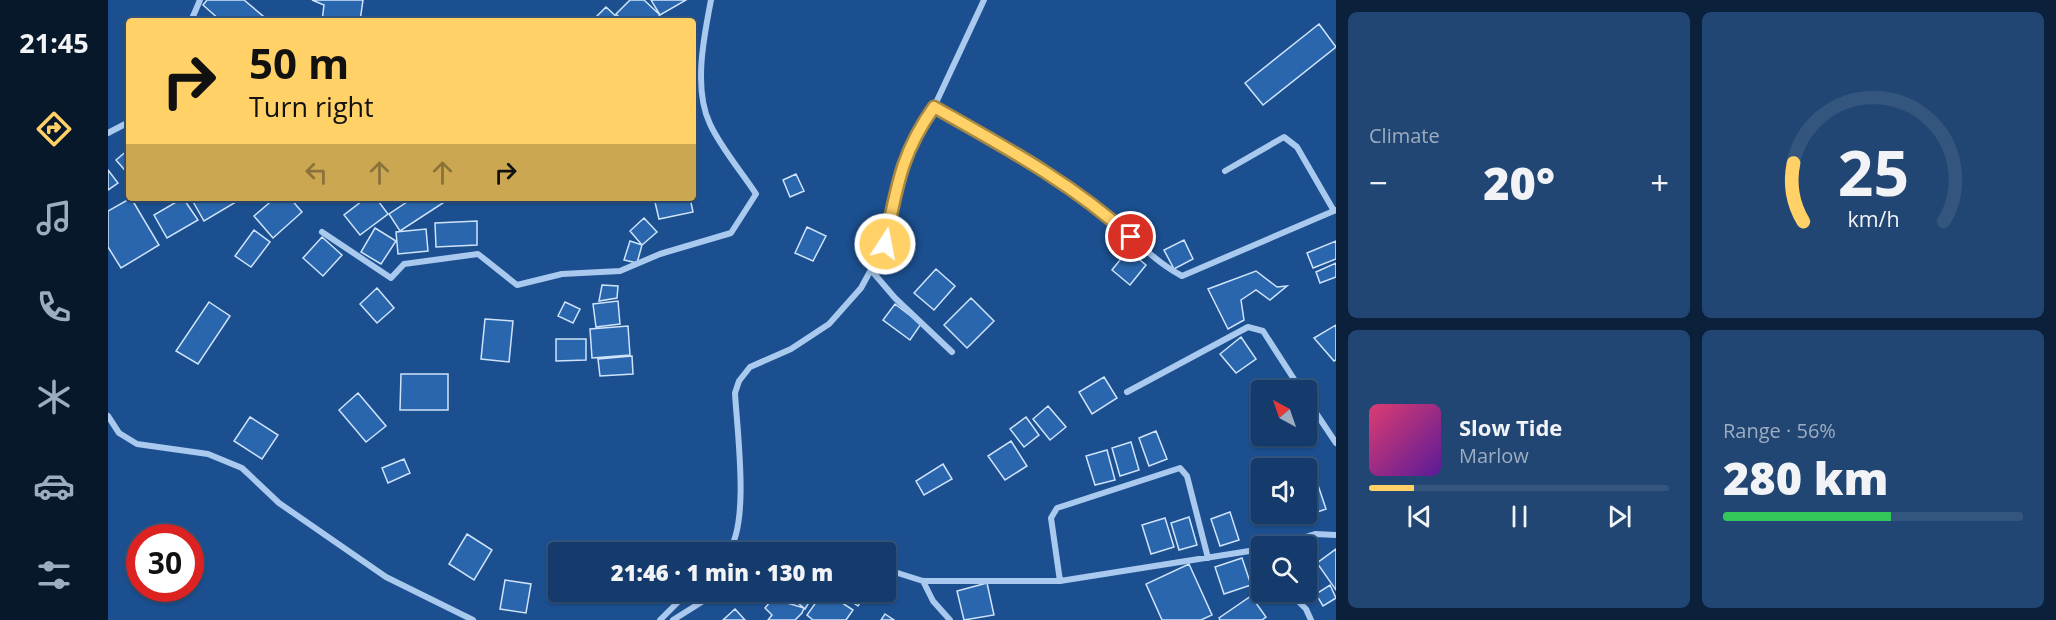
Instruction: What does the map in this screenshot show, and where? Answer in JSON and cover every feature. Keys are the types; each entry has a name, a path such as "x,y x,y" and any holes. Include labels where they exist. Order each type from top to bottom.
{"street":[{"path":"192,18 200,0"},
{"path":"322,232 392,278 404,264 478,254 517,285 562,274 620,271 660,254 731,232 756,194 709,123 702,83 703,44 711,0"},
{"path":"734,542 741,508 735,393 739,381 750,367 791,349 828,324 861,288 885,244 905,154 934,107 984,0"},
{"path":"934,107 1021,156 1099,208 1163,266 1182,276 1335,210 1297,147 1284,137 1225,171"},
{"path":"108,134 126,124"},
{"path":"871,270 895,298 952,352"},
{"path":"1127,392 1248,327 1263,331 1295,380"},
{"path":"1317,414 1336,443"},
{"path":"108,416 119,433 137,444 208,454 242,468 279,503 386,577 473,620"},
{"path":"1060,581 1051,518 1057,508 1180,468 1187,476 1208,558"},
{"path":"1309,536 1336,535"},
{"path":"896,572 923,581 1060,581 1251,550"},
{"path":"923,581 933,601 950,620"},
{"path":"660,620 678,602"},
{"path":"673,620 702,602"},
{"path":"1299,602 1306,609 1311,620"}],"building":[{"path":"207,0 244,0 265,18 218,18 203,5"},
{"path":"312,0 363,0 360,18 322,18 324,5"},
{"path":"630,0 644,0 660,15 657,18 620,18 616,14"},
{"path":"651,0 686,0 660,15"},
{"path":"606,7 618,18 595,18"},
{"path":"1319,24 1336,47 1263,105 1245,83"},
{"path":"126,152 126,172 116,160"},
{"path":"108,170 118,183 108,190"},
{"path":"796,174 804,191 790,197 783,180"},
{"path":"126,201 133,201 159,245 121,268 108,247 108,211"},
{"path":"178,201 185,201 198,220 167,238 154,215"},
{"path":"193,201 236,201 236,202 204,221"},
{"path":"272,201 293,201 302,212 273,238 254,216"},
{"path":"362,201 378,201 388,214 360,235 344,215"},
{"path":"408,201 446,201 400,231 389,214"},
{"path":"655,201 691,201 693,212 659,219"},
{"path":"644,218 657,232 642,245 630,231"},
{"path":"477,221 477,245 436,247 435,223"},
{"path":"807,227 826,236 813,261 795,253"},
{"path":"375,228 396,241 381,264 361,252"},
{"path":"426,229 428,251 398,254 396,232"},
{"path":"254,230 270,242 251,267 235,256"},
{"path":"322,237 342,255 323,276 303,258"},
{"path":"1184,240 1193,259 1174,269 1164,250"},
{"path":"630,241 642,245 637,263 624,260"},
{"path":"1336,241 1336,259 1313,268 1307,253"},
{"path":"1128,250 1146,265 1130,285 1112,270"},
{"path":"1336,263 1336,277 1320,283 1316,272"},
{"path":"936,269 955,286 934,310 914,293"},
{"path":"1256,271 1277,287 1287,286 1270,300 1256,290 1241,300 1244,320 1228,329 1208,289"},
{"path":"602,285 618,286 617,298 599,301"},
{"path":"377,288 394,308 377,323 360,304"},
{"path":"971,298 994,321 967,348 944,325"},
{"path":"618,301 620,324 596,327 593,304"},
{"path":"209,302 230,316 198,364 176,351"},
{"path":"565,302 580,309 573,323 558,316"},
{"path":"895,304 921,324 910,340 883,320"},
{"path":"485,319 513,321 509,362 481,359"},
{"path":"1336,325 1336,360 1334,361 1314,338"},
{"path":"628,326 630,355 592,358 590,329"},
{"path":"1241,337 1256,359 1236,373 1220,354"},
{"path":"556,339 586,339 586,360 556,361"},
{"path":"632,356 633,374 600,376 598,359"},
{"path":"401,374 448,374 448,410 400,410"},
{"path":"1104,377 1117,398 1092,414 1079,392"},
{"path":"358,393 386,426 366,442 339,410"},
{"path":"1048,406 1066,427 1050,440 1033,419"},
{"path":"250,417 278,435 262,459 234,441"},
{"path":"1026,417 1039,435 1024,447 1010,429"},
{"path":"1156,431 1167,459 1149,466 1139,438"},
{"path":"1011,441 1027,466 1005,480 988,456"},
{"path":"1131,442 1139,470 1120,476 1112,448"},
{"path":"1107,450 1115,480 1095,485 1086,456"},
{"path":"404,459 410,473 388,483 382,468"},
{"path":"943,464 952,479 924,495 916,481"},
{"path":"1317,482 1326,509 1317,512"},
{"path":"1230,512 1239,540 1220,546 1211,519"},
{"path":"1189,517 1197,545 1179,550 1171,523"},
{"path":"1165,518 1174,547 1151,554 1142,525"},
{"path":"467,534 492,550 474,580 449,564"},
{"path":"1336,549 1336,590 1317,563"},
{"path":"1242,558 1251,585 1224,594 1215,567"},
{"path":"1189,564 1212,615 1201,620 1162,620 1146,584"},
{"path":"505,580 531,584 526,613 500,609"},
{"path":"987,583 994,615 964,620 957,591"},
{"path":"1330,585 1336,598 1323,606 1317,593"},
{"path":"1251,596 1251,602 1255,602 1266,617 1262,620 1220,620 1219,618"},
{"path":"770,602 784,602 804,608 795,620 768,620 772,615 765,608"},
{"path":"797,602 809,602 805,609"},
{"path":"816,602 841,602 853,610 846,620 813,620 807,615"},
{"path":"735,609 745,620 723,620"},
{"path":"885,614 894,620 881,620"}],"route":[{"path":"885,244 905,154 934,107 1021,156 1099,208 1131,237"}]}
